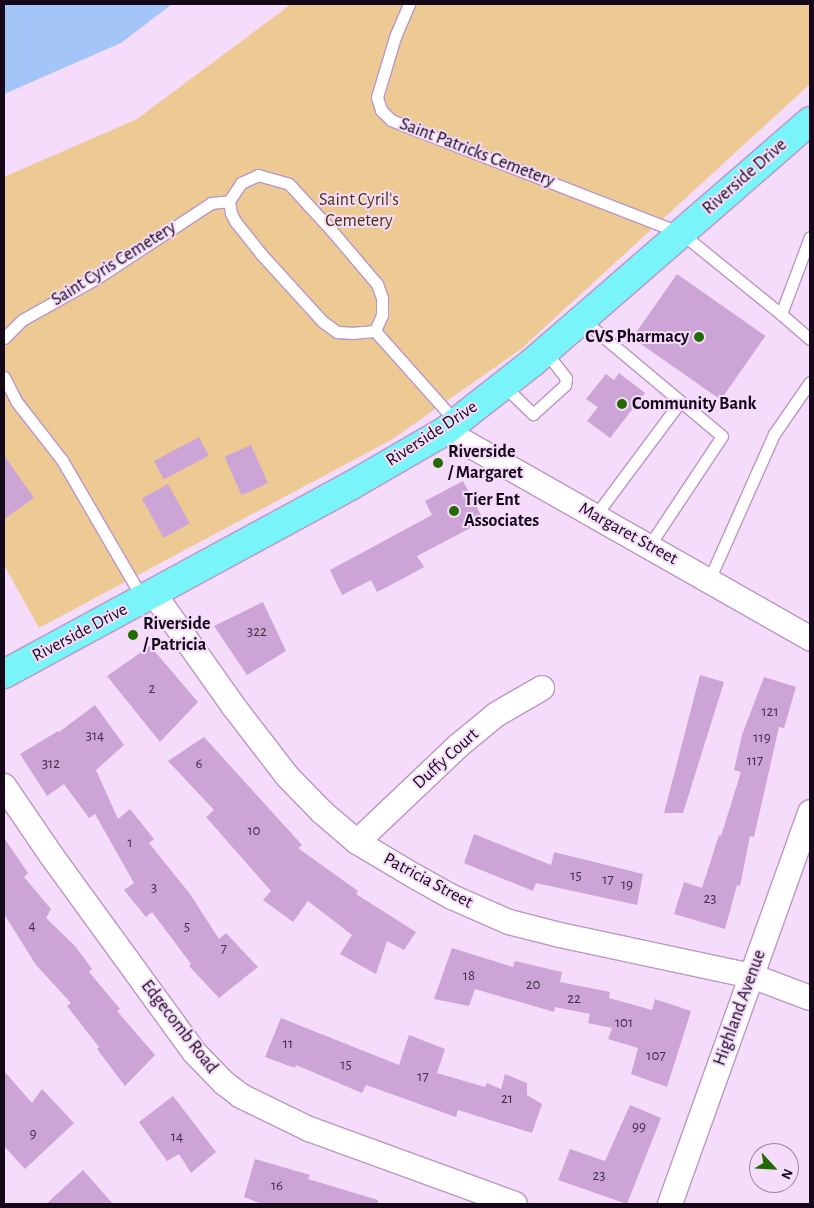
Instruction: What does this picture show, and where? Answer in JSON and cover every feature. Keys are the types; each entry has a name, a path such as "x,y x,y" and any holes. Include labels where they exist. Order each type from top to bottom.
{"main road":[{"name":"Riverside Drive","path":"4,674 352,485 450,426 503,386 681,233 808,128"}],"street":[{"name":"Margaret Street","path":"450,426 595,516 810,638"},
{"name":"Patricia Street","path":"149,596 288,777 322,812 357,842 452,897 509,922 560,935 752,976 810,998"},
{"name":"Duffy Court","path":"357,842 458,746 497,714 542,688"},
{"name":"Edgecomb Road","path":"4,786 194,1052 224,1083 241,1096 309,1128 515,1204"},
{"name":"Highland Avenue","path":"670,1204 810,812"}],"lane":[{"name":"Saint Patricks Cemetery","path":"409,4 395,36 377,96 381,110 391,120 681,233 810,339"},
{"path":"258,175 289,184 377,284 382,298 382,315 375,331 354,334 337,332 322,322 262,255 235,221 231,213 229,201 241,183 258,175"},
{"name":"Saint Cyris Cemetery","path":"4,338 22,320 97,278 211,203 229,201"},
{"path":"781,314 810,237"},
{"path":"582,319 722,436 649,546"},
{"path":"375,331 450,426"},
{"path":"503,386 534,414 565,385 566,378 545,351"},
{"path":"4,377 16,401 62,460 149,596"},
{"path":"709,580 774,434 810,382"},
{"path":"595,516 680,402"}],"green space":[{"name":"Saint Cyril's Cemetery","path":"291,4 810,4 810,84 521,349 391,440 39,628 4,565 4,177 137,119"}],"water":[{"path":"4,4 172,4 121,43 4,94"}],"building":[{"name":"CVS Pharmacy","path":"677,274 765,336 721,400 632,338"},
{"path":"619,373 645,393 610,438 587,421 598,407 586,399 606,374 614,380"},
{"path":"199,437 209,456 164,479 154,461"},
{"path":"251,445 268,483 242,495 225,457"},
{"path":"4,455 34,498 4,519"},
{"path":"463,481 484,521 417,556 424,567 406,577 377,592 371,580 342,595 330,570 432,515 425,501"},
{"path":"168,484 190,523 164,538 142,499"},
{"path":"263,602 286,651 247,675 214,626"},
{"path":"150,646 198,702 160,742 107,676"},
{"path":"700,675 724,682 683,813 664,813"},
{"path":"764,677 796,687 784,728 779,727 754,837 750,836 740,886 737,885 725,929 674,914 684,882 702,888 741,772 734,770 742,735"},
{"path":"95,705 124,745 96,770 118,819 130,809 154,839 149,843 190,894 219,939 226,933 258,967 219,998 189,966 191,964 152,912 146,917 124,890 134,883 95,814 89,818 64,784 47,796 20,754 59,732"},
{"path":"204,737 302,845 298,848 358,891 356,894 416,932 404,950 387,941 376,974 340,954 352,935 308,901 293,922 263,900 271,891 206,817 214,810 168,761"},
{"path":"474,834 551,865 554,852 643,874 637,905 536,883 533,891 464,863"},
{"path":"4,838 28,873 24,877 51,909 46,918 76,947 92,969 89,972 120,1009 117,1011 155,1055 125,1086 97,1049 99,1047 67,1006 71,1003 36,965 4,914"},
{"path":"452,948 513,967 515,961 562,972 560,982 610,992 609,998 652,1010 655,999 691,1011 667,1087 631,1074 638,1048 608,1039 612,1028 588,1023 590,1014 555,1007 554,1012 475,989 469,1006 434,999"},
{"path":"281,1018 399,1065 409,1035 445,1049 437,1073 485,1087 487,1083 501,1089 505,1074 527,1083 527,1095 542,1104 532,1133 458,1110 456,1117 366,1085 362,1093 296,1065 295,1068 265,1057"},
{"path":"4,1071 32,1103 42,1089 74,1123 25,1169 4,1146"},
{"path":"173,1096 216,1152 191,1173 179,1154 167,1161 139,1122"},
{"path":"630,1105 661,1118 627,1204 558,1180 570,1149 605,1161"},
{"path":"255,1159 310,1175 308,1179 378,1200 378,1204 262,1204 244,1197"},
{"path":"83,1170 113,1204 46,1204"}],"place":[{"name":"CVS Pharmacy","path":"699,337"},
{"name":"Community Bank","path":"622,404"},
{"name":"Riverside / Margaret","path":"438,463"},
{"name":"Tier Ent Associates","path":"454,511"},
{"name":"Riverside / Patricia","path":"133,635"}]}
